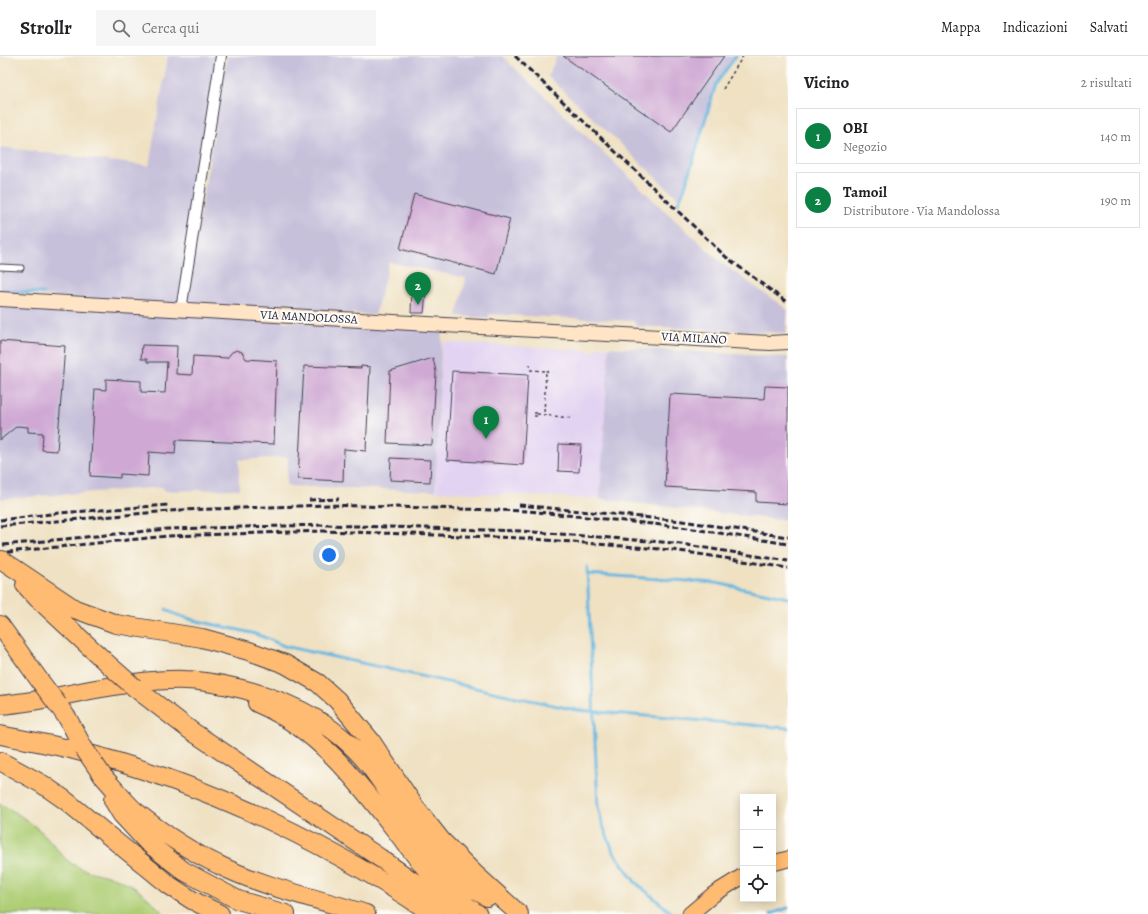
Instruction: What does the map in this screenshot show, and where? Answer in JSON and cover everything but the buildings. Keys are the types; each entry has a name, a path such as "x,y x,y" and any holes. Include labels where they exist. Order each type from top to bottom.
{"highway":[{"path":"1,559 37,598 134,687 190,730 380,858 459,914"},
{"path":"1,559 75,609 116,624 202,638 249,651 285,664 318,683 337,700 371,741 414,807 441,840 518,914"},
{"path":"0,625 68,719 102,775 134,810 154,826 178,842 220,866 253,879 366,914"},
{"path":"0,705 50,698 119,685 154,681 187,680 231,687 272,697 311,715 357,751 416,832 443,865 480,893 518,914"},
{"path":"154,681 200,686 230,693 268,708 287,718 314,738 335,757 354,778 439,884 450,894 478,914"},
{"path":"0,736 74,750 164,777 216,796 325,850 433,914"},
{"path":"0,761 42,784 65,800 169,885 192,900 220,914"},
{"path":"102,775 111,796 122,815 147,842 184,871 238,900 286,914"}],"main road":[{"name":"VIA MANDOLOSSA","path":"0,299 618,334"},
{"name":"VIA MILANO","path":"618,334 770,343 788,346"},
{"name":"VIA MILANO","path":"770,343 788,342"},
{"path":"776,862 788,859"},
{"path":"690,914 714,894 740,878"}],"street":[{"path":"181,310 188,256 221,56"}],"lane":[{"path":"0,267 21,268"}],"path":[{"path":"723,89 743,56"},
{"path":"530,364 530,370 552,372"},
{"path":"544,415 546,371"},
{"path":"534,413 570,418"},
{"path":"534,416 537,416 537,414"}],"shaded area":[{"path":"168,56 220,56 178,304 0,293 0,147 149,166"},
{"path":"227,56 502,56 723,264 788,310 786,333 637,326 633,321 489,314 489,318 457,316 466,278 389,262 375,315 185,304"},
{"path":"557,56 734,56 715,84 682,191 678,198 548,76"},
{"path":"0,305 442,330 435,491 286,486 288,457 239,460 239,489 164,491 163,487 0,499"},
{"path":"442,342 596,351 599,347 609,347 600,499 435,491"},
{"path":"609,347 788,357 788,521 600,499"}],"green space":[{"path":"0,804 25,819 43,833 72,864 88,871 116,878 129,884 148,898 164,914 0,914"}],"waterway":[{"path":"678,203 684,190 716,84 736,56"},
{"path":"0,291 43,293"},
{"path":"587,567 598,807 602,823 613,851 635,882 673,914"},
{"path":"587,574 716,583 788,598"},
{"path":"166,609 182,617 255,634 284,646 576,710 788,728"},
{"path":"771,914 788,908"}],"railway":[{"path":"515,56 726,257 788,303"},
{"path":"309,500 339,499"},
{"path":"0,520 59,513 169,505"},
{"path":"0,526 181,510 328,505 528,511 681,527 788,544"},
{"path":"519,505 682,521 788,537"},
{"path":"3,545 167,529 323,525 521,531 674,543 788,561"},
{"path":"7,552 168,536 323,531 521,538 673,550 788,568"}],"place":[{"name":"Tamoil","path":"418,305"},
{"name":"OBI","path":"486,439"}]}
